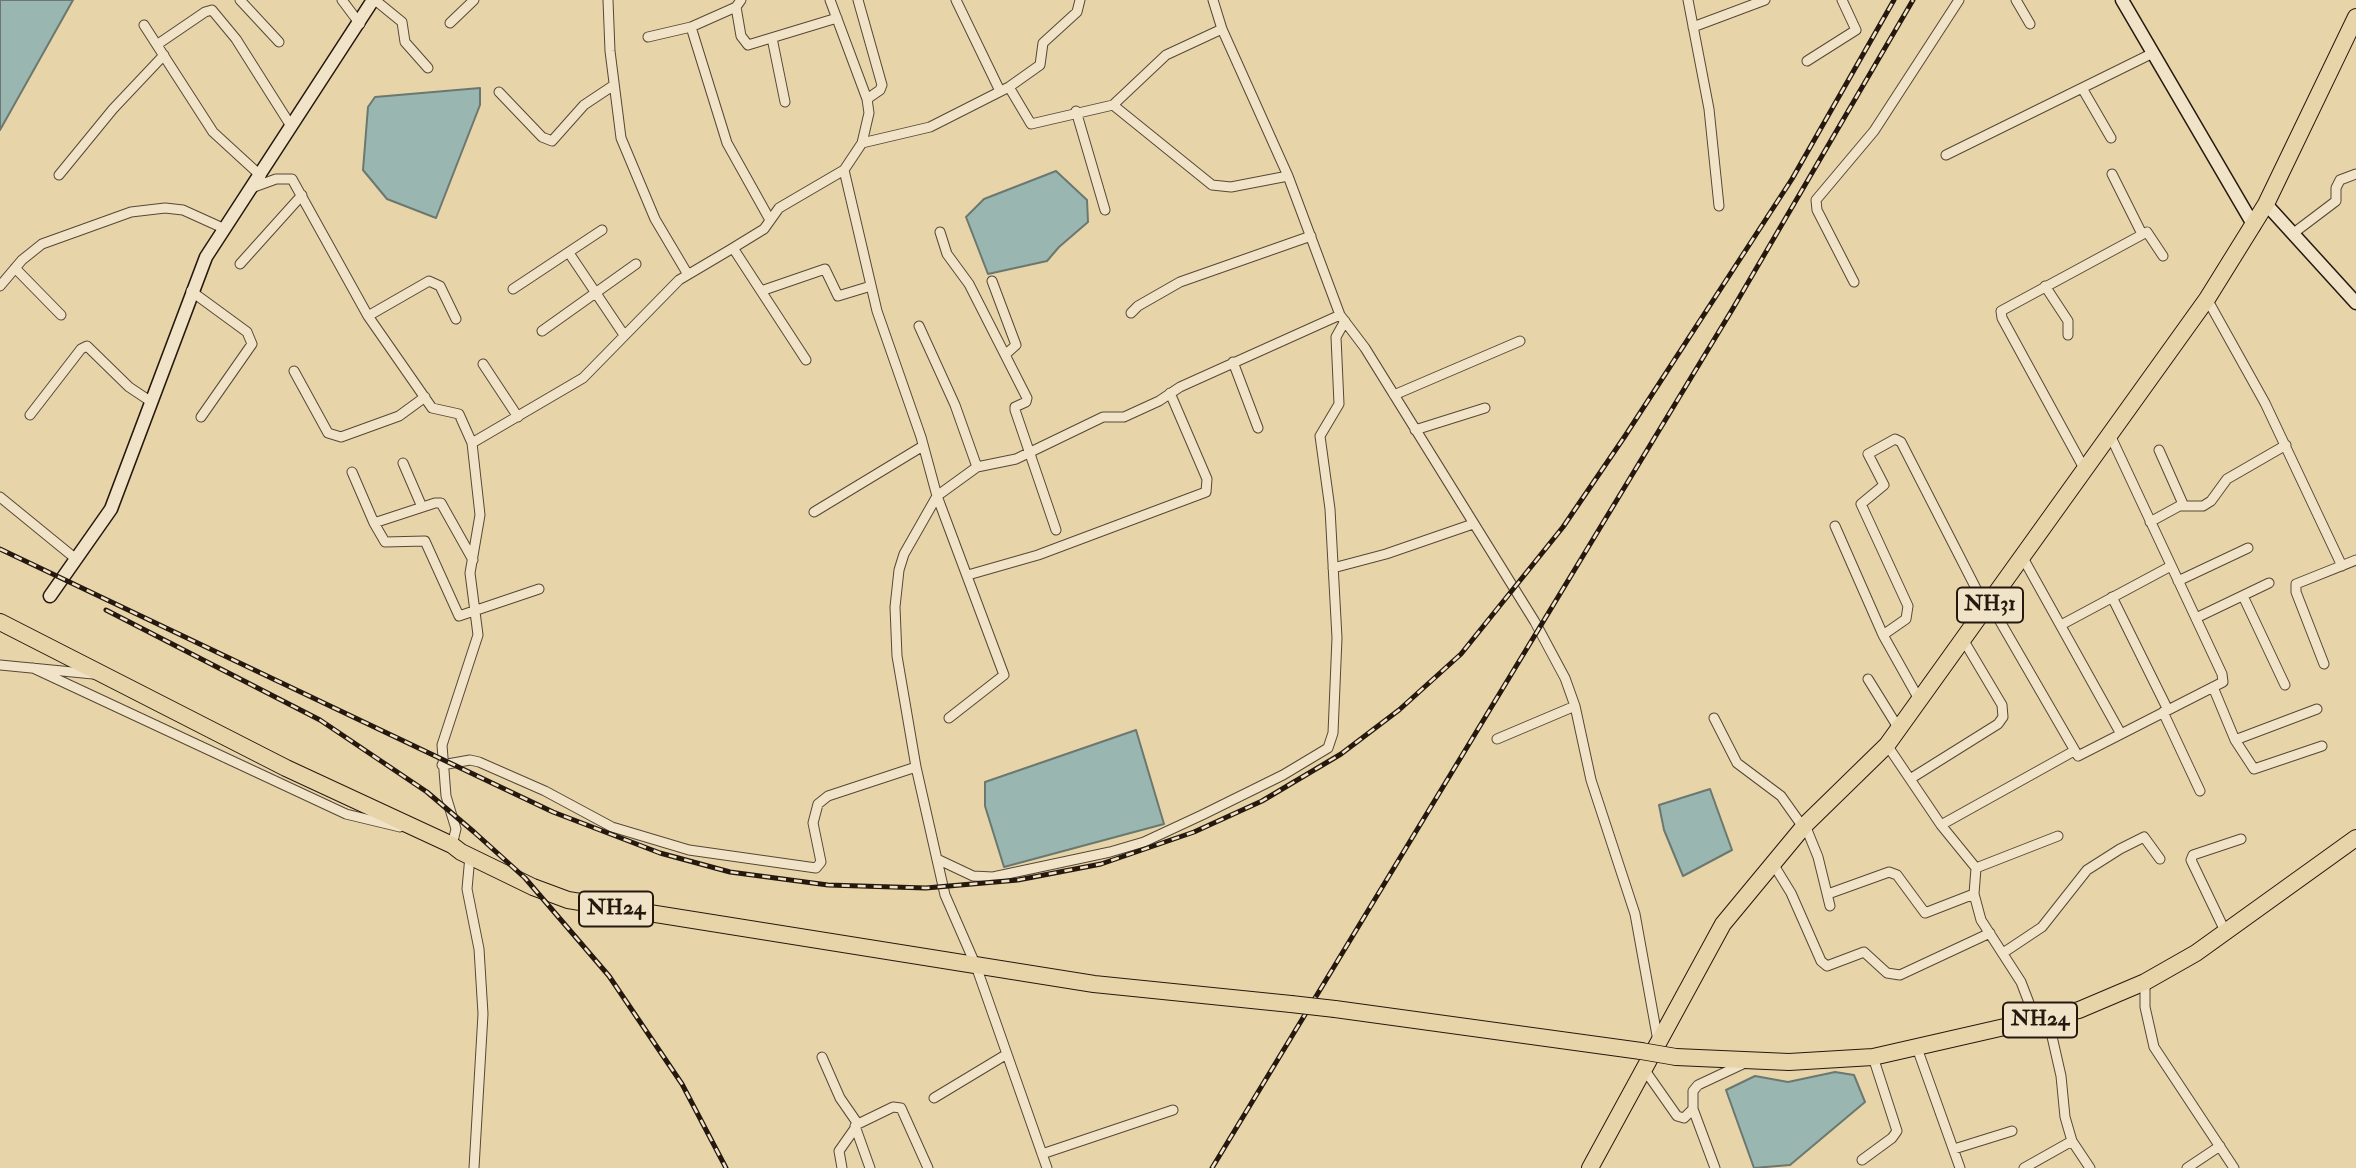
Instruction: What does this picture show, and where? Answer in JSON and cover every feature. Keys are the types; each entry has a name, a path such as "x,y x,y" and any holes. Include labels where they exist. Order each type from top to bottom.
{"highway":[{"name":"NH31","path":"1590,1168 1723,924 1804,826 1887,745 1989,607 2207,299 2266,204 2356,17"},
{"name":"NH24","path":"0,622 286,768 452,845 533,887 568,900 1094,984 1335,1009 1676,1057 1749,1061 1828,1061 1873,1057 2079,1010 2145,982 2226,933 2356,838"}],"street":[{"path":"240,0 279,42"},
{"path":"342,0 360,24"},
{"path":"50,596 111,509 191,290 206,257 374,0 402,22 405,42 428,68"},
{"path":"450,23 474,0"},
{"path":"608,0 621,138 655,219 687,273"},
{"path":"472,443 583,378 687,273 764,229 779,208 844,170 862,143 869,113 867,99 830,0"},
{"path":"858,0 882,85 877,93 867,99"},
{"path":"956,0 1004,89 1031,124 1076,111 1113,105 1166,55 1222,29"},
{"path":"862,143 930,127 1004,89 1040,65 1043,43 1077,12 1080,0"},
{"path":"1213,0 1222,29 1288,176 1343,318 1394,395 1560,666 1575,706 1591,780 1635,914 1658,1043"},
{"path":"1688,0 1709,109 1719,206"},
{"path":"1693,27 1765,0"},
{"path":"1807,61 1856,30 1842,0"},
{"path":"1854,282 1817,210 1816,200 1874,131 1959,0"},
{"path":"2016,0 2030,24"},
{"path":"2122,0 2151,54 2254,226"},
{"path":"648,37 691,27 739,3 744,43 751,45 837,18"},
{"path":"158,44 212,10 236,39 291,126"},
{"path":"144,25 213,132 257,181"},
{"path":"691,27 727,143 770,220"},
{"path":"772,38 785,102"},
{"path":"1946,155 2151,54"},
{"path":"58,175 113,109 164,55"},
{"path":"499,92 542,137 552,141 584,105 614,85"},
{"path":"2082,88 2111,138"},
{"path":"1113,105 1212,185 1231,187 1288,176"},
{"path":"1076,111 1105,210"},
{"path":"844,170 871,286 937,496 1004,675 949,718"},
{"path":"2112,174 2142,234"},
{"path":"2295,232 2336,201 2336,188 2340,180 2356,174"},
{"path":"257,181 284,177 292,179 368,316 432,408 459,414 472,443 480,515 470,573 478,635 442,746 442,765 456,829 452,845"},
{"path":"240,264 302,195"},
{"path":"2266,204 2295,232 2356,303"},
{"path":"0,286 41,244 131,212 165,208 183,210 225,229"},
{"path":"513,289 602,230"},
{"path":"940,232 947,254 969,284 1027,400 1014,408 1056,530"},
{"path":"2085,471 2002,318 2001,311 2147,232 2151,234 2163,256"},
{"path":"1131,313 1180,282 1311,236"},
{"path":"733,248 806,360"},
{"path":"569,253 624,335"},
{"path":"542,331 636,264"},
{"path":"15,268 61,315"},
{"path":"761,291 825,269 838,296 871,286"},
{"path":"368,316 429,281 440,286 456,319"},
{"path":"992,281 1016,345 1006,354"},
{"path":"2045,286 2068,321 2068,335"},
{"path":"191,290 251,338 252,345 201,417"},
{"path":"2207,299 2286,445 2342,566"},
{"path":"1047,1168 976,966 945,895 916,767 897,656 895,607 899,570 904,554 937,496 977,467 1016,459 1103,417 1124,417 1233,362 1343,318"},
{"path":"937,859 972,876 993,877 1144,842 1323,752 1332,742 1337,639 1330,509 1320,436 1339,404 1336,337 1343,318"},
{"path":"919,326 955,405 977,467"},
{"path":"1394,395 1520,341"},
{"path":"30,415 81,349 87,346 129,387 150,401"},
{"path":"1233,362 1258,428"},
{"path":"483,364 518,417"},
{"path":"294,371 328,433 341,437 399,416 425,397"},
{"path":"968,575 1038,555 1206,492 1207,479 1170,393"},
{"path":"1415,430 1485,408"},
{"path":"1883,635 1906,619 1909,606 1861,504 1884,485 1868,454 1895,439 1901,442 1989,607 2074,751 2082,755 2223,682 2222,674 2110,437"},
{"path":"2150,522 2182,506 2203,506 2211,501 2227,479 2286,445"},
{"path":"814,513 923,446"},
{"path":"2159,450 2182,506"},
{"path":"403,463 422,507"},
{"path":"352,472 385,542 425,541 458,615 539,589"},
{"path":"0,497 76,559"},
{"path":"374,523 441,503 473,560"},
{"path":"1333,568 1386,554 1473,524"},
{"path":"1835,526 1883,635 1920,702"},
{"path":"2178,581 2248,548"},
{"path":"2024,558 2121,734"},
{"path":"2324,664 2296,588 2300,581 2356,560"},
{"path":"2060,625 2171,566"},
{"path":"2196,618 2269,583"},
{"path":"2244,596 2285,685"},
{"path":"2112,597 2200,791"},
{"path":"1910,779 1998,724 2003,718 2002,705 1964,641"},
{"path":"0,665 105,675"},
{"path":"33,668 345,814 428,834"},
{"path":"1868,679 1899,729"},
{"path":"2213,687 2235,740 2254,769 2322,746"},
{"path":"1497,739 1575,706"},
{"path":"2235,740 2317,709"},
{"path":"1714,718 1737,762 1781,796 1804,826 1830,906"},
{"path":"1887,745 1941,825 1976,868 1974,894 1981,919 2042,1020 2061,1076 2065,1117 2072,1142 2090,1168"},
{"path":"1941,825 2074,751"},
{"path":"442,765 470,760 479,762 545,791 612,827 689,850 816,868 821,862 813,823 818,804 828,796 916,767"},
{"path":"1976,868 2058,836"},
{"path":"2003,953 2042,927 2087,870 2108,856 2144,837 2160,859"},
{"path":"2226,933 2191,860 2193,855 2241,838"},
{"path":"470,856 467,889 479,949 483,1014 473,1167"},
{"path":"1772,862 1791,893 1821,961 1827,966 1868,952 1887,973 1896,976 1990,933"},
{"path":"1828,894 1889,872 1897,875 1925,913 1974,894"},
{"path":"2145,982 2146,1007 2154,1047 2234,1168"},
{"path":"1917,1048 1960,1168"},
{"path":"934,1098 1007,1054"},
{"path":"822,1057 840,1098 857,1125 870,1168"},
{"path":"1862,1160 1892,1138 1897,1131 1873,1057"},
{"path":"1715,1168 1693,1109 1693,1091 1698,1085 1749,1061"},
{"path":"1644,1069 1677,1116 1684,1118 1693,1109"},
{"path":"842,1168 839,1151 857,1125 893,1107 901,1108 928,1168"},
{"path":"1042,1154 1173,1110"},
{"path":"1954,1149 2012,1130"},
{"path":"2024,1168 2072,1142"},
{"path":"2187,1168 2220,1146"}],"water":[{"path":"0,0 73,0 0,130"},
{"path":"480,88 480,105 436,218 387,199 363,170 368,107 375,97"},
{"path":"1056,171 1087,200 1088,222 1047,261 988,274 966,217 984,199"},
{"path":"1136,730 1164,824 1004,867 985,806 985,782"},
{"path":"1710,789 1732,850 1683,876 1664,830 1659,805"},
{"path":"1835,1072 1854,1075 1865,1102 1790,1165 1754,1168 1726,1090 1755,1076 1788,1082"}],"railway":[{"path":"0,549 553,812 660,853 730,872 828,885 926,888 1018,880 1101,864 1194,832 1262,801 1341,754 1399,710 1461,654 1563,527 1625,436 1792,179 1894,0"},
{"path":"1212,1168 1732,310 1913,0"},
{"path":"106,610 320,720 427,792 474,832 525,878 609,976 682,1084 726,1168"}]}
